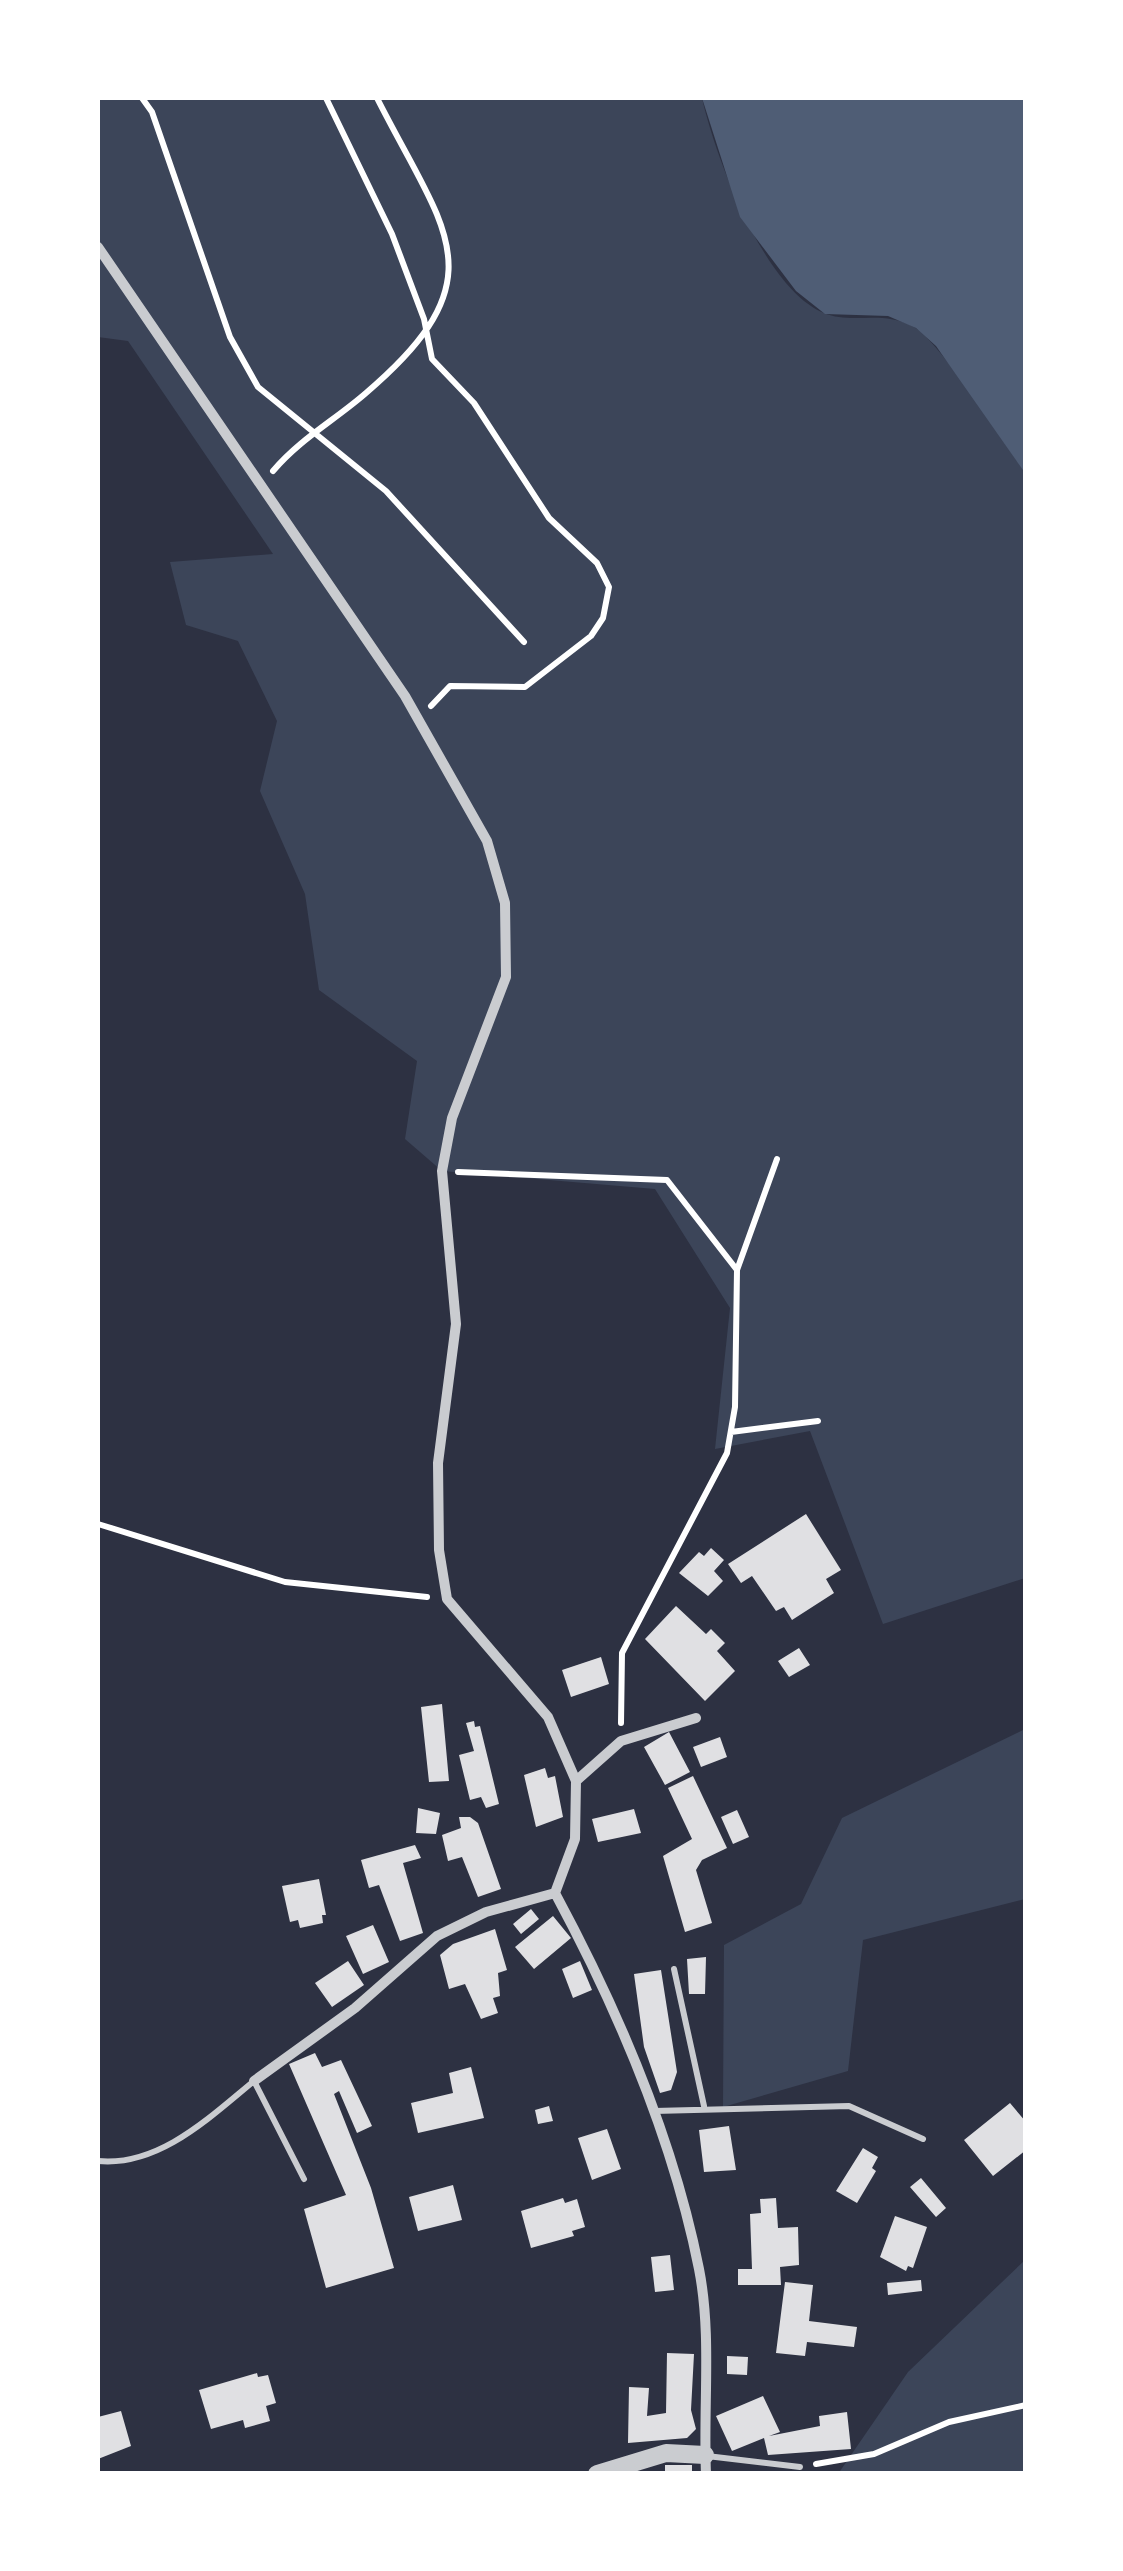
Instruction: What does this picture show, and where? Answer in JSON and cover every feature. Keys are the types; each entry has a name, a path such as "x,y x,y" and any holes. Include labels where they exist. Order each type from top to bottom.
{"street":[{"path":"98,247 418,720 486,841 504,903 506,977 452,1118 442,1171 456,1324 438,1463 439,1550 447,1599 548,1717 576,1781 574,1838 555,1894 594,1970 654,2111 699,2269 705,2329 706,2464 666,2453 596,2474"},
{"path":"576,1781 621,1740 696,1718"},
{"path":"254,2080 355,2008 437,1936 486,1912 555,1894"}],"lane":[{"path":"674,1969 704,2106"},
{"path":"98,2161 142,2156 190,2133 254,2080 304,2180"},
{"path":"654,2111 704,2106 849,2106 923,2139"},
{"path":"706,2464 800,2467"}],"path":[{"path":"142,98 152,112 230,337 258,386 386,491 524,642"},
{"path":"326,98 392,234 432,359 474,404 549,518 597,564 609,587 603,618 590,636 525,688 450,686 418,720"},
{"path":"266,496 270,474 314,432 363,396 427,334 451,278 448,237 377,98"},
{"path":"621,1740 622,1653 727,1453 735,1406 737,1270 777,1159"},
{"path":"442,1171 667,1180 737,1270"},
{"path":"730,1432 818,1420"},
{"path":"98,1524 285,1582 447,1599"},
{"path":"800,2467 874,2454 948,2422 1026,2406"}],"shaded area":[{"path":"98,98 702,98 730,185 762,250 781,277 802,299 824,313 845,318 890,319 914,327 956,372 1025,473 1025,1578 883,1624 810,1431 715,1449 730,1308 655,1189 442,1171 405,1139 417,1061 319,990 305,894 260,791 277,721 238,641 186,625 170,562 273,554 128,341 98,337"},
{"path":"702,98 1025,98 1025,473 936,346 916,328 888,316 825,314 796,291 740,217"},
{"path":"1025,1729 1025,1899 863,1940 848,2071 723,2107 724,1945 801,1904 842,1818"},
{"path":"1025,2260 1025,2473 838,2474 908,2372"}],"building":[{"path":"806,1514 841,1570 826,1579 834,1593 792,1620 784,1607 776,1611 752,1576 741,1583 728,1564"},
{"path":"711,1548 724,1560 714,1571 723,1581 708,1596 679,1573 699,1552 704,1556"},
{"path":"676,1606 706,1634 711,1629 725,1643 717,1651 735,1671 705,1701 645,1639"},
{"path":"799,1648 810,1665 789,1677 778,1661"},
{"path":"601,1657 609,1684 571,1697 562,1670"},
{"path":"442,1704 449,1781 429,1782 421,1707"},
{"path":"474,1721 475,1727 480,1726 499,1804 486,1808 481,1797 470,1800 459,1755 474,1751 466,1723"},
{"path":"669,1732 690,1772 665,1785 644,1747"},
{"path":"720,1737 727,1757 701,1767 693,1747"},
{"path":"545,1768 548,1778 555,1776 563,1817 536,1827 524,1775"},
{"path":"693,1776 727,1848 702,1860 696,1870 712,1923 685,1932 663,1856 692,1839 668,1788"},
{"path":"418,1808 440,1813 436,1834 416,1833"},
{"path":"634,1809 641,1833 598,1842 592,1819"},
{"path":"737,1810 749,1837 733,1844 721,1817"},
{"path":"459,1817 470,1817 478,1823 501,1889 478,1897 462,1857 448,1861 442,1835 461,1828"},
{"path":"415,1845 421,1858 403,1863 423,1933 400,1941 379,1885 369,1888 361,1860"},
{"path":"319,1879 326,1915 322,1915 323,1923 300,1928 298,1920 290,1922 282,1886"},
{"path":"531,1909 539,1919 521,1934 513,1924"},
{"path":"553,1916 571,1938 534,1969 515,1947"},
{"path":"373,1925 389,1962 363,1974 346,1936"},
{"path":"495,1929 507,1970 498,1973 500,1996 493,1998 498,2013 481,2019 465,1984 449,1989 440,1955 453,1944"},
{"path":"706,1957 705,1994 689,1994 687,1959"},
{"path":"348,1961 364,1985 332,2007 315,1983"},
{"path":"580,1961 592,1990 573,1998 562,1969"},
{"path":"661,1970 677,2072 671,2090 660,2093 644,2047 634,1974"},
{"path":"315,2053 322,2067 341,2060 372,2126 357,2133 339,2091 334,2094 371,2188 394,2268 326,2288 304,2209 346,2195 289,2064"},
{"path":"471,2067 484,2118 418,2133 411,2103 453,2093 449,2073"},
{"path":"1010,2103 1026,2122 1026,2150 993,2176 964,2140"},
{"path":"549,2106 553,2121 538,2124 535,2110"},
{"path":"729,2126 736,2170 704,2172 699,2130"},
{"path":"607,2129 621,2169 592,2180 578,2138"},
{"path":"863,2148 878,2157 872,2168 876,2171 857,2203 836,2191"},
{"path":"921,2178 946,2208 936,2217 910,2187"},
{"path":"453,2185 462,2220 418,2231 409,2197"},
{"path":"563,2198 565,2203 577,2199 585,2227 572,2231 574,2236 531,2248 521,2211"},
{"path":"776,2198 778,2228 798,2227 799,2265 780,2267 781,2285 738,2285 738,2269 752,2269 750,2214 761,2213 760,2199"},
{"path":"895,2216 927,2227 913,2268 908,2266 906,2271 880,2257"},
{"path":"670,2255 674,2290 655,2292 651,2257"},
{"path":"921,2280 922,2291 888,2295 887,2283"},
{"path":"785,2282 813,2285 809,2321 857,2327 854,2347 807,2342 805,2356 776,2353"},
{"path":"667,2353 694,2354 691,2410 696,2429 687,2438 628,2443 629,2387 649,2388 647,2416 666,2413"},
{"path":"727,2356 748,2357 747,2375 727,2374"},
{"path":"257,2373 258,2377 268,2375 276,2403 266,2406 270,2421 245,2428 243,2420 211,2429 199,2390"},
{"path":"763,2396 780,2432 769,2436 820,2426 819,2416 847,2412 851,2449 768,2455 764,2438 732,2451 716,2416"},
{"path":"121,2411 131,2446 98,2459 98,2417"},
{"path":"665,2465 692,2465 692,2474 665,2474"}]}
